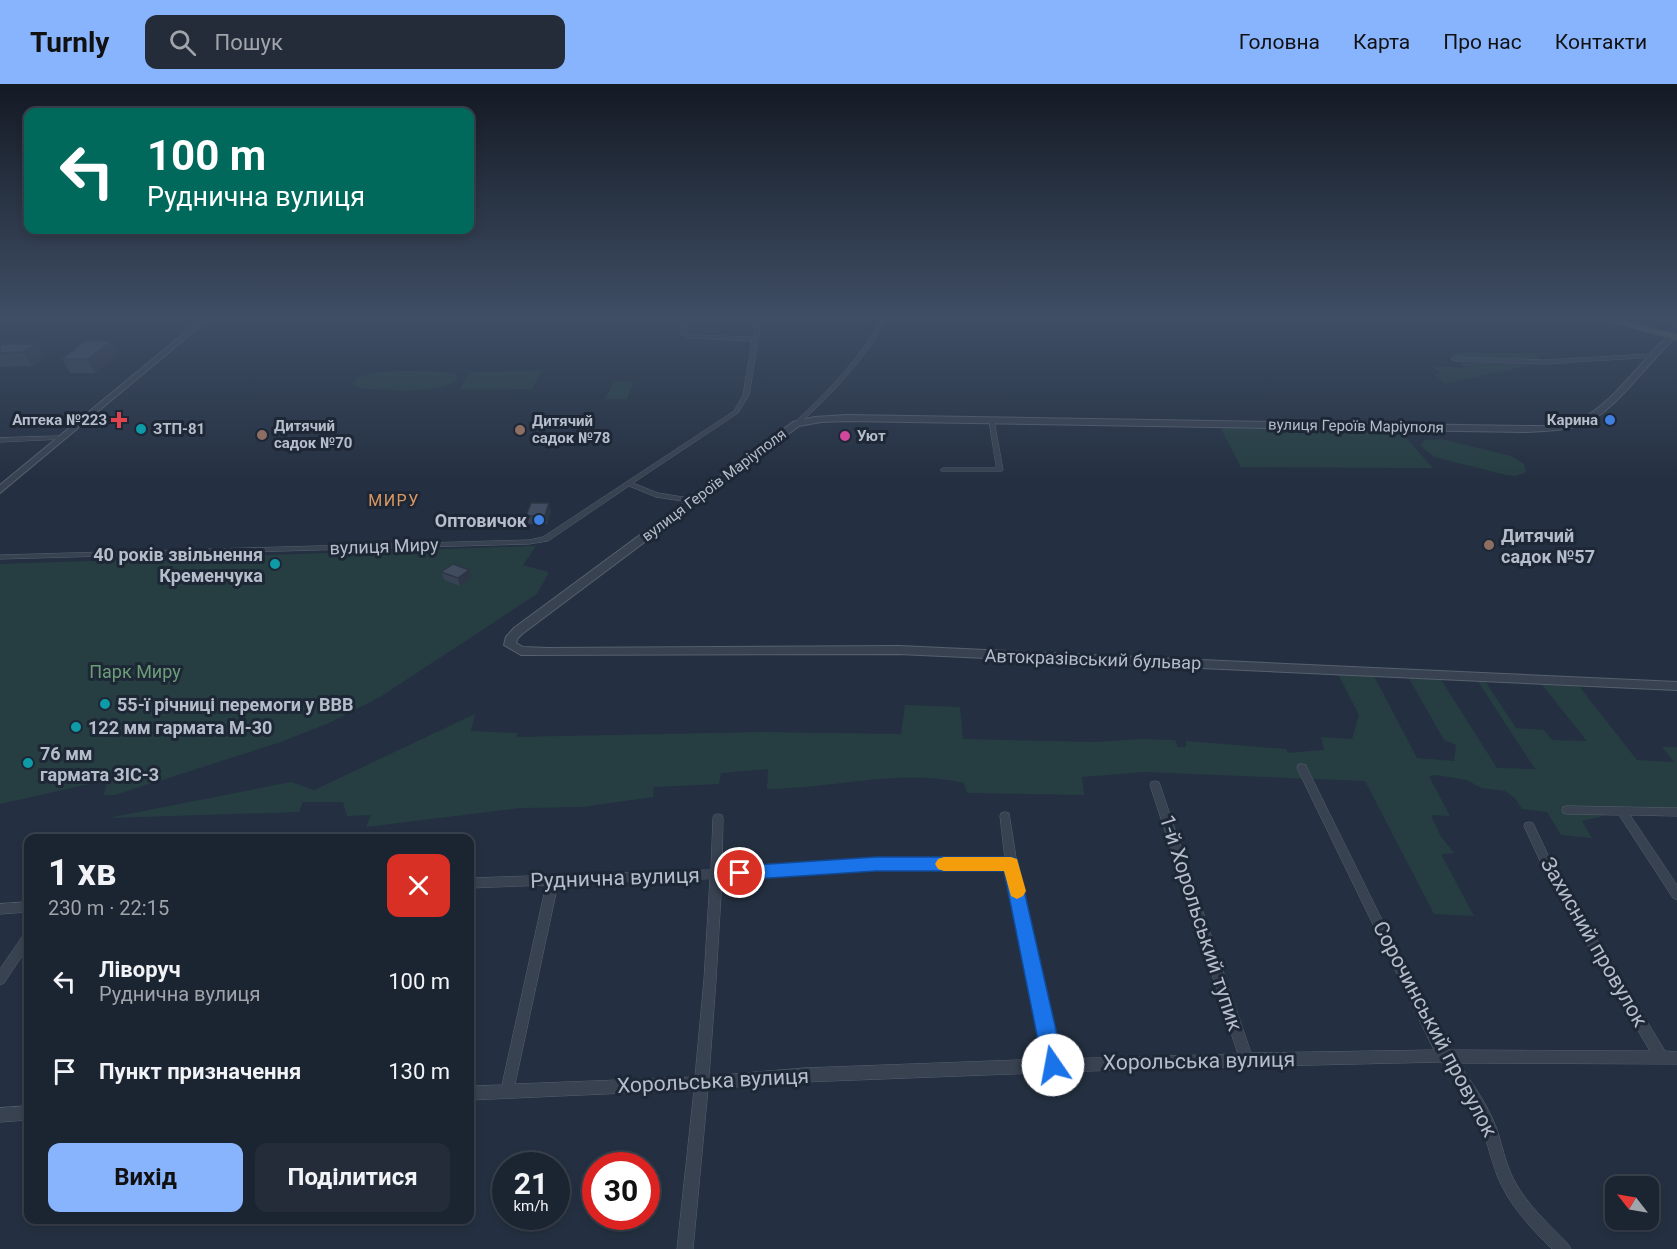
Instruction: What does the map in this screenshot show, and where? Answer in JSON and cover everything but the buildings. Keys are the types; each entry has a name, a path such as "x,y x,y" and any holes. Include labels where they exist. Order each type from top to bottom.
{"street":[{"path":"0,489 143,371"},
{"name":"вулиця Миру","path":"0,556 528,542 553,535 731,416 740,408 746,395 749,371"},
{"path":"796,424 847,371"},
{"name":"вулиця Героїв Маріуполя","path":"510,645 512,637 518,631 796,424 827,418 1524,429 1559,427 1592,417 1637,371"},
{"path":"942,470 1000,470 991,420"},
{"path":"0,440 62,438"},
{"path":"629,484 656,495 692,501"},
{"name":"Автокразівський бульвар","path":"510,645 521,651 548,652 899,650 1677,686"},
{"name":"Сорочинський провулок","path":"1302,768 1444,1056 1484,1116 1506,1179 1517,1198 1563,1249"},
{"name":"1-й Хорольський тупик","path":"1155,785 1247,1060"},
{"path":"1567,810 1677,812"},
{"path":"1621,810 1677,895"},
{"path":"1005,816 1011,864 1053,1065"},
{"path":"685,1249 703,1083 717,874 718,818"},
{"name":"Захисний провулок","path":"1529,826 1552,875 1661,1057"},
{"name":"Руднична вулиця","path":"474,883 717,874 876,864 1011,864"},
{"path":"507,1092 553,880"},
{"path":"0,909 24,907"},
{"path":"0,979 24,944"},
{"name":"Хорольська вулиця","path":"474,1093 703,1083 804,1075 1053,1065 1444,1056 1677,1058"},
{"path":"0,1115 24,1113"}],"green space":[{"path":"541,371 532,389 459,390 470,372"},
{"path":"1438,371 1503,371 1444,384 1434,374 1440,373"},
{"path":"382,372 456,374 457,380 449,385 426,389 363,389 352,384 359,378"},
{"path":"614,382 634,382 627,399 605,399"},
{"path":"1220,427 1401,432 1433,468 1241,467"},
{"path":"1441,439 1511,456 1524,464 1526,472 1516,476 1506,475 1434,457 1420,445 1425,440"},
{"name":"Парк Миру","path":"536,546 523,565 549,572 537,594 380,697 329,723 281,742 115,795 104,795 107,780 0,804 0,564"},
{"path":"1338,674 1374,676 1417,758 1454,761 1456,745 1444,740 1408,677 1440,678 1497,768 1535,769 1477,680 1485,681 1516,728 1544,730 1552,740 1587,741 1542,685 1579,686 1637,760 1674,762 1662,747 1677,747 1677,815 1628,812 1630,816 1611,814 1582,821 1592,838 1561,835 1547,812 1522,809 1515,798 1505,791 1481,788 1467,780 1437,775 1429,776 1450,816 1431,815 1440,835 1454,853 1441,854 1474,916 1434,914 1365,781 1144,772 1082,777 1084,795 967,793 964,783 916,778 891,778 767,789 768,769 721,773 719,784 654,787 653,797 582,807 521,808 366,827 371,815 347,816 343,802 303,802 299,812 108,818 291,782 314,790 475,714 471,731 517,733 517,737 761,732 901,734 905,705 960,707 963,739 1095,742 1141,739 1175,740 1178,747 1186,747 1186,741 1286,749 1288,753 1324,750 1321,737 1352,739 1359,715"}],"slow traffic":[{"path":"944,864 1011,864 1017,891"}],"place":[{"name":"Аптека №223","path":"119,420"},
{"name":"Карина","path":"1610,420"},
{"name":"ЗТП-81","path":"141,429"},
{"name":"Дитячий садок №78","path":"520,430"},
{"name":"Дитячий садок №70","path":"262,435"},
{"name":"Уют","path":"845,436"},
{"name":"Оптовичок","path":"539,520"},
{"name":"Дитячий садок №57","path":"1489,545"},
{"name":"40 рокiв звiльнення Кременчука","path":"275,564"},
{"name":"55-ї річниці перемоги у ВВВ","path":"105,704"},
{"name":"122 мм гармата М-30","path":"76,727"},
{"name":"76 мм гармата ЗІС-3","path":"28,763"}],"district":[{"name":"МИРУ","path":"394,500"}],"route":[{"path":"740,873 876,864 1011,864 1053,1065"}]}
